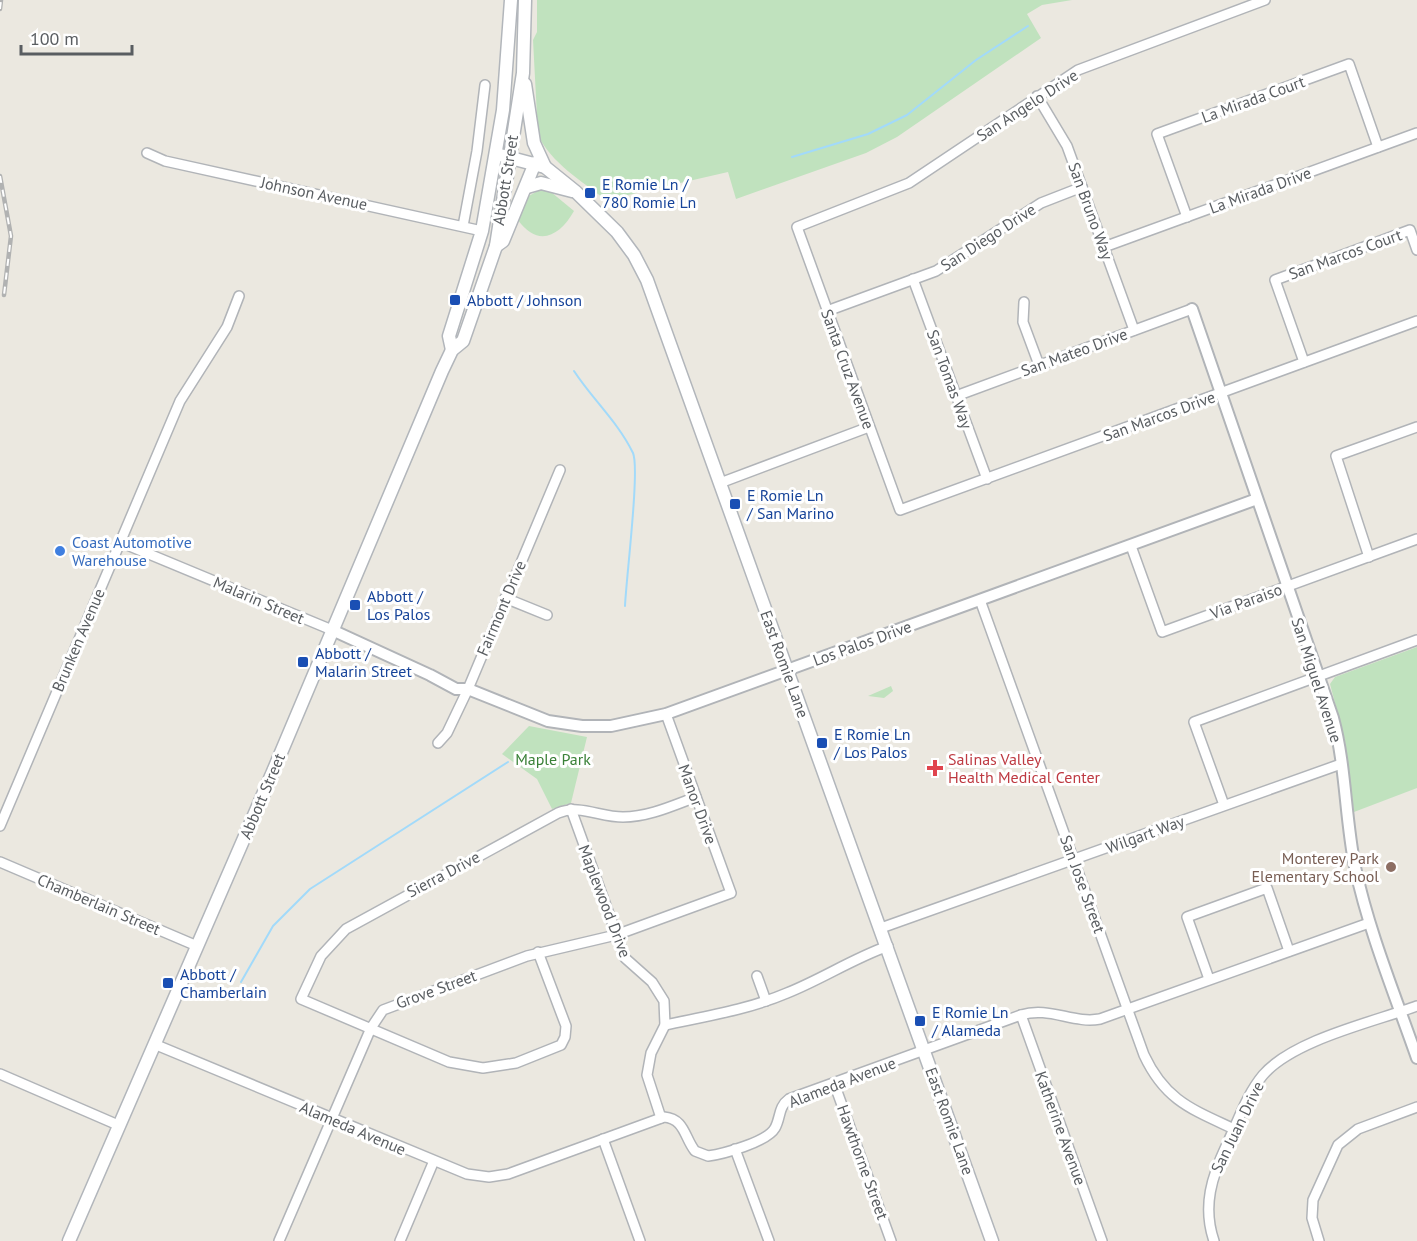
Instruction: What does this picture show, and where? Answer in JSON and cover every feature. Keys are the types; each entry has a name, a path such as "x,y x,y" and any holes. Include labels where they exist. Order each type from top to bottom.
{"main road":[{"name":"Abbott Street","path":"452,350 449,336 482,231 503,110 511,0"},
{"name":"Abbott Street","path":"69,1241 452,350 463,341 496,246 523,73 525,0"},
{"path":"496,246 503,241 527,187 540,165 534,143 523,73"},
{"name":"East Romie Lane","path":"495,154 540,165 576,192 617,232 642,269 888,946 992,1241"},
{"path":"527,187 541,183 576,192"}],"street":[{"name":"San Angelo Drive","path":"797,227 909,183 1037,96 1095,63 1265,0"},
{"name":"La Mirada Court","path":"1187,217 1157,134 1349,64 1378,147"},
{"path":"463,226 477,151 485,85"},
{"name":"San Bruno Way","path":"1037,96 1060,132 1134,330"},
{"name":"La Mirada Drive","path":"1104,247 1417,134"},
{"name":"Johnson Avenue","path":"147,153 165,160 482,231"},
{"name":"San Diego Drive","path":"827,311 949,264 1041,203 1082,187"},
{"name":"Santa Cruz Avenue","path":"797,227 900,510"},
{"name":"San Marcos Court","path":"1304,362 1275,280 1410,230 1417,250"},
{"name":"San Tomas Way","path":"914,279 987,479"},
{"name":"Brunken Avenue","path":"0,826 180,401 227,327 239,296"},
{"path":"1024,302 1023,322 1039,365"},
{"name":"San Mateo Drive","path":"956,396 1192,309"},
{"name":"San Miguel Avenue","path":"1192,309 1338,737 1351,846 1369,922 1417,1058"},
{"name":"San Marcos Drive","path":"900,510 1417,321"},
{"path":"720,483 869,427"},
{"path":"1369,557 1336,456 1417,427"},
{"name":"Fairmont Drive","path":"438,743 447,733 468,689 560,471"},
{"name":"Los Palos Drive","path":"332,630 430,675 456,690 468,689 536,717 572,725 622,725 666,714 1257,499"},
{"name":"Via Paraiso","path":"1131,546 1162,632 1417,539"},
{"name":"Malarin Street","path":"120,542 332,630"},
{"path":"505,598 547,615"},
{"name":"San Jose Street","path":"980,600 1150,1068 1169,1094 1192,1110 1234,1129"},
{"path":"1224,806 1194,722 1417,640"},
{"name":"Manor Drive","path":"666,714 731,893"},
{"name":"Wilgart Way","path":"881,928 1341,764"},
{"path":"571,809 617,817 633,816 650,813 696,797"},
{"name":"Maplewood Drive","path":"571,809 628,963 652,982 661,994 666,1009 665,1025"},
{"name":"Sierra Drive","path":"371,1028 301,999 321,956 337,937 366,915 558,813 571,809"},
{"name":"Chamberlain Street","path":"0,862 197,946"},
{"path":"1209,980 1186,917 1267,888 1289,951"},
{"name":"Grove Street","path":"279,1241 371,1028 380,1013 390,1006 538,952 616,935 731,893"},
{"name":"Alameda Avenue","path":"154,1044 433,1162 467,1174 498,1176 661,1118 673,1119 681,1125 692,1147 700,1155 714,1156 771,1133 780,1108 787,1101 1021,1015 1046,1011 1092,1020 1369,922"},
{"path":"661,1118 647,1075 651,1053 665,1025 726,1013 766,1001 802,987 846,963 888,946"},
{"path":"371,1028 449,1062 473,1067 508,1065 555,1049 564,1041 566,1026 538,952"},
{"path":"757,976 766,1001"},
{"name":"San Juan Drive","path":"1214,1241 1209,1225 1209,1194 1216,1167 1256,1084 1282,1058 1307,1045 1417,1006"},
{"name":"Katherine Avenue","path":"1021,1015 1102,1241"},
{"path":"0,1074 118,1125"},
{"name":"Hawthorne Street","path":"834,1083 891,1241"},
{"path":"1319,1241 1312,1218 1313,1200 1338,1145 1358,1129 1417,1107"},
{"path":"603,1139 640,1241"},
{"path":"735,1149 769,1241"},
{"path":"400,1241 433,1162"}],"green space":[{"path":"537,0 1072,0 1042,5 1027,14 1041,38 897,137 866,153 736,199 728,172 606,200 559,163 538,135 533,40 537,32"},
{"path":"541,189 551,192 574,211 562,227 548,235 541,236 533,234 518,220 527,197"},
{"path":"1417,647 1417,788 1354,812 1345,741 1330,684 1335,677"},
{"path":"891,686 893,691 884,698 868,696"},
{"name":"Maple Park","path":"529,726 587,737 571,803 552,809 537,779 502,754"}],"waterway":[{"path":"792,157 868,134 907,115 976,60 1028,26"},
{"path":"574,371 620,431 633,453 634,502 625,606"},
{"path":"241,982 273,926 310,889 508,762"}],"railway":[{"path":"0,9 1,0"},
{"path":"0,176 11,236 4,295"}],"place":[{"name":"E Romie Ln / 780 Romie Ln","path":"590,193"},
{"name":"Abbott / Johnson","path":"455,300"},
{"name":"E Romie Ln / San Marino","path":"735,504"},
{"name":"Coast Automotive Warehouse","path":"60,551"},
{"name":"Abbott / Los Palos","path":"355,605"},
{"name":"Abbott / Malarin Street","path":"303,662"},
{"name":"E Romie Ln / Los Palos","path":"822,743"},
{"name":"Salinas Valley Health Medical Center","path":"935,768"},
{"name":"Monterey Park Elementary School","path":"1391,867"},
{"name":"Abbott / Chamberlain","path":"168,983"},
{"name":"E Romie Ln / Alameda","path":"920,1021"}]}
